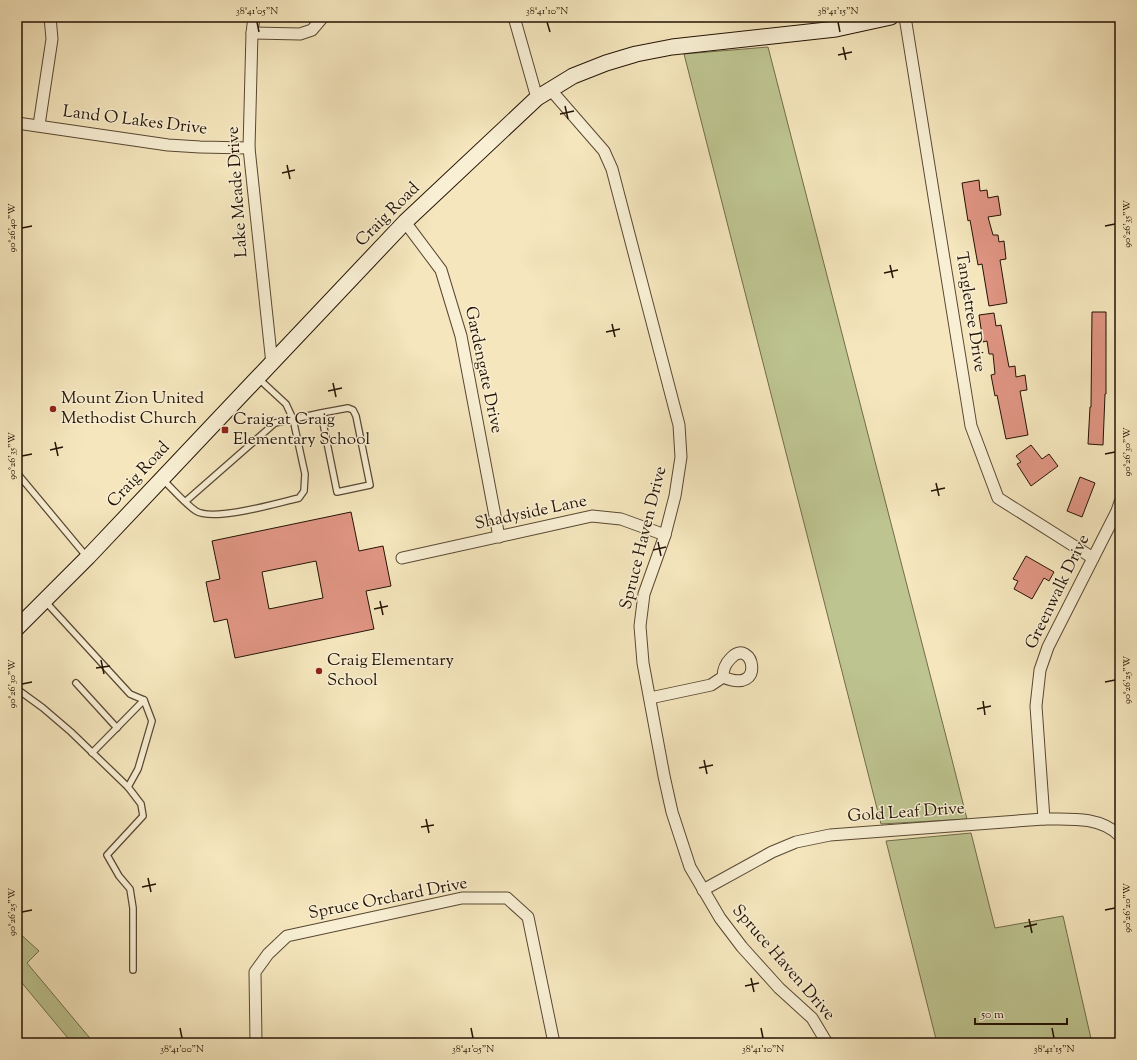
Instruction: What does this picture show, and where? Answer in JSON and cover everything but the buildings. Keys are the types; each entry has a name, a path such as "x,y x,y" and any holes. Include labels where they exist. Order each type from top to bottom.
{"main road":[{"name":"Craig Road","path":"18,626 88,557 405,222 536,98 573,76 606,63 648,51 686,45 836,29 891,17"}],"street":[{"path":"38,125 52,39 50,17"},
{"name":"Lake Meade Drive","path":"254,17 252,33 249,148 272,364"},
{"path":"252,33 300,34 312,30 323,17"},
{"path":"514,17 536,98"},
{"name":"Tangletree Drive","path":"905,17 971,426 998,498 1093,558"},
{"name":"Spruce Haven Drive","path":"550,89 604,151 612,169 679,425 681,457 675,496 665,535 644,594 640,626 643,663 672,812 690,867 720,918 742,947 779,988 812,1018 827,1043"},
{"name":"Land O Lakes Drive","path":"17,122 168,145 249,148"},
{"name":"Gardengate Drive","path":"405,222 441,270 446,284 461,336 499,537"},
{"name":"Greenwalk Drive","path":"1044,819 1036,706 1040,670 1048,647 1117,511 1120,502"},
{"name":"Shadyside Lane","path":"402,558 592,516 621,519 665,535"},
{"path":"650,698 711,685 723,677"},
{"name":"Gold Leaf Drive","path":"703,890 772,852 796,842 830,836 1044,819 1077,818 1097,823 1115,831 1120,836"},
{"name":"Spruce Orchard Drive","path":"256,1043 255,972 268,954 287,936 462,898 507,898 528,917 554,1043"}],"lane":[{"path":"162,479 197,511 209,515 245,511 299,498 304,491 305,474 293,419 286,404 257,378"},
{"path":"186,501 274,423 321,413 348,408 353,410 356,416 370,485 337,492 321,413"},
{"path":"17,473 88,557"},
{"path":"44,600 130,694 144,700 152,721 138,769 128,787"},
{"path":"76,683 117,728"},
{"path":"17,688 43,708 92,753 128,787 141,804 143,816 107,855 119,876 130,889 133,908 133,970"},
{"path":"92,753 144,700"}],"green space":[{"path":"768,47 967,819 881,824 684,54"},
{"path":"971,833 995,928 1063,916 1092,1043 937,1043 886,841"},
{"path":"17,931 39,951 27,963 94,1043 72,1043 17,977"}],"place":[{"name":"Mount Zion United Methodist Church","path":"53,409"},
{"name":"Craig at Craig Elementary School","path":"225,430"},
{"name":"Craig Elementary School","path":"319,671"}]}
